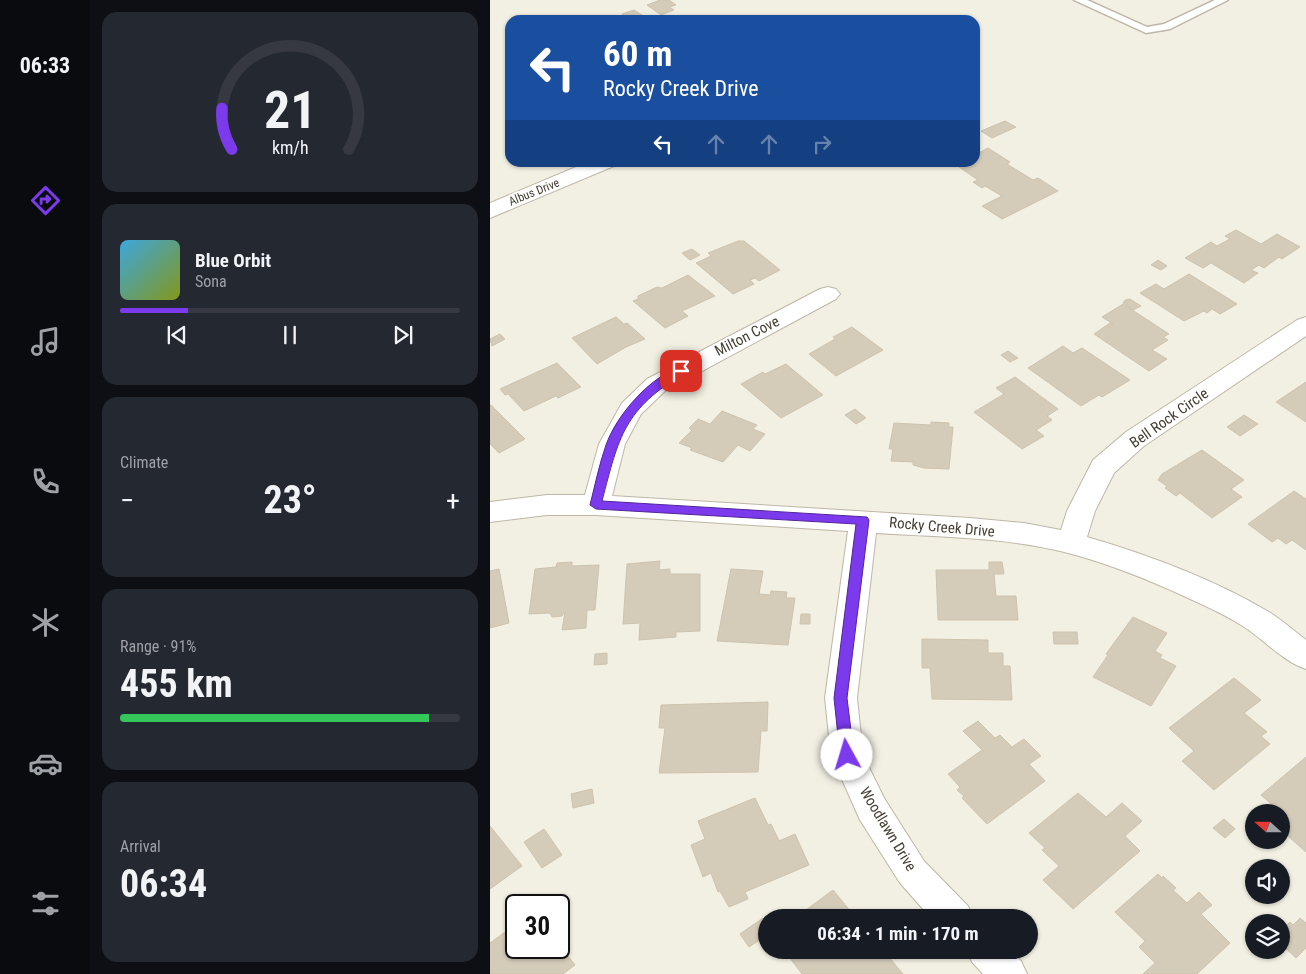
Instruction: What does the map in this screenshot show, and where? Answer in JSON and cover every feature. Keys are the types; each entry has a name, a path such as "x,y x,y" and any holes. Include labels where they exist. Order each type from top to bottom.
{"street":[{"name":"Albus Drive","path":"492,206 594,167"},
{"name":"Milton Cove","path":"596,505 612,444 632,409 656,386 828,294"},
{"name":"Bell Rock Circle","path":"1071,543 1081,511 1103,467 1135,439 1306,325"},
{"name":"Rocky Creek Drive","path":"490,512 547,505 596,505 863,520 1024,534 1071,543 1131,561 1196,589 1259,622 1306,657"},
{"name":"Woodlawn Drive","path":"863,520 841,698 847,755 872,809 912,872 947,909"},
{"path":"994,959 1008,974"}],"lane":[{"path":"1079,0 1146,30 1166,27 1223,0"}],"building":[{"path":"660,0 669,0 676,5 669,7 674,10 661,15 647,5"},
{"path":"634,10 642,15 623,15 622,14"},
{"path":"1005,121 1016,127 992,138 981,131"},
{"path":"988,148 1010,162 1007,164 1033,180 1038,178 1058,191 1002,219 982,206 1002,196 985,186 982,188 973,182 978,180 959,167 980,167 980,152"},
{"path":"1236,230 1261,244 1277,234 1300,247 1282,259 1279,257 1264,268 1259,265 1251,270 1258,273 1244,283 1211,263 1203,268 1185,258 1211,242 1217,246 1230,239 1225,236"},
{"path":"738,241 744,241 780,270 759,281 755,278 750,280 754,284 733,294 696,263 711,256 708,253"},
{"path":"692,249 700,255 690,260 682,253"},
{"path":"1158,260 1167,266 1161,270 1151,265"},
{"path":"1189,274 1237,304 1220,314 1212,309 1207,313 1204,311 1184,321 1140,293 1156,284 1164,289"},
{"path":"688,275 715,296 682,311 688,316 665,328 633,301 638,299 638,296 657,287 662,288"},
{"path":"1130,299 1141,306 1133,310 1123,303 1125,300"},
{"path":"1123,304 1169,334 1163,337 1168,340 1152,350 1167,359 1149,371 1094,334 1110,323 1113,324 1102,317"},
{"path":"616,317 624,324 627,323 645,339 626,347 597,364 572,338"},
{"path":"852,327 883,350 836,376 809,354 835,339 833,337"},
{"path":"500,334 505,339 492,346 490,339"},
{"path":"1063,346 1073,353 1082,348 1130,380 1102,397 1099,395 1081,406 1028,368"},
{"path":"1008,351 1018,358 1010,362 1001,355"},
{"path":"557,363 581,387 524,411 508,394 505,395 500,389"},
{"path":"786,364 823,395 781,418 741,384 763,372 765,374"},
{"path":"1015,377 1058,409 1047,416 1052,420 1036,430 1044,436 1022,449 974,412 1004,394 996,388"},
{"path":"1306,382 1306,422 1276,402"},
{"path":"490,405 525,439 499,453 490,444"},
{"path":"855,409 866,418 856,424 845,415"},
{"path":"722,411 757,425 753,429 765,434 750,451 738,445 723,462 690,450 692,448 679,443 692,430 689,428 698,419 710,424"},
{"path":"1244,415 1258,424 1240,436 1227,427"},
{"path":"931,422 949,423 949,427 953,427 949,469 924,468 913,465 913,462 891,461 893,449 889,449 894,423 931,425"},
{"path":"1202,450 1244,480 1231,489 1242,497 1212,518 1180,493 1176,496 1158,480 1162,474"},
{"path":"1294,491 1306,499 1306,550 1292,540 1286,544 1278,538 1272,542 1248,524"},
{"path":"660,561 659,570 670,569 670,574 700,574 700,631 676,632 676,637 639,640 640,623 623,624 627,564"},
{"path":"572,562 572,566 599,565 595,610 587,610 586,628 562,630 565,612 562,616 552,617 550,613 529,614 535,569 556,567 557,563"},
{"path":"989,562 1002,562 1004,574 994,574 996,596 1016,596 1018,620 938,620 936,570 989,570"},
{"path":"499,569 509,623 490,628 490,571"},
{"path":"731,569 763,571 759,594 770,595 771,591 787,592 786,598 795,598 788,645 717,641"},
{"path":"801,614 810,614 810,624 800,624"},
{"path":"1133,617 1167,633 1155,651 1162,655 1160,658 1176,666 1151,706 1093,677 1108,655 1106,654"},
{"path":"1053,632 1077,632 1078,644 1054,644"},
{"path":"922,639 988,640 988,653 1003,653 1003,666 1010,666 1012,700 932,699 930,668 922,668"},
{"path":"607,653 607,664 594,665 595,654"},
{"path":"1234,678 1261,700 1244,713 1267,732 1261,736 1270,744 1214,790 1182,761 1194,751 1169,728"},
{"path":"768,702 767,731 761,731 758,772 659,773 665,728 659,728 661,705"},
{"path":"978,721 995,738 1000,735 1012,747 1024,739 1041,756 1029,764 1045,781 987,824 962,798 964,796 957,790 960,787 948,774 982,750 963,731"},
{"path":"1306,757 1306,852 1290,838 1290,804 1271,804 1261,795"},
{"path":"592,789 594,803 573,808 571,794"},
{"path":"1078,793 1106,817 1122,803 1142,821 1125,836 1140,851 1073,909 1043,880 1059,866 1042,850 1045,848 1029,833"},
{"path":"755,798 768,825 771,824 779,841 795,834 809,865 745,892 748,899 729,907 720,891 718,892 711,873 703,877 691,845 705,839 698,821"},
{"path":"1224,819 1235,829 1225,838 1213,828"},
{"path":"490,826 522,866 490,889"},
{"path":"544,829 562,855 542,868 524,842"},
{"path":"1158,874 1176,888 1173,890 1187,903 1199,892 1212,905 1201,914 1230,943 1197,974 1143,974 1155,963 1139,947 1145,941 1115,912"},
{"path":"833,890 849,909 807,909"},
{"path":"1300,918 1306,923 1306,948 1296,958 1290,952 1290,922 1293,925"},
{"path":"758,921 758,941 749,947 740,934"},
{"path":"505,932 505,959 570,958 575,965 563,974 490,974 490,943"},
{"path":"791,959 890,959 903,974 802,974"}],"route":[{"path":"681,371 656,386 632,409 612,444 596,505 863,520 841,698 847,755"}]}
